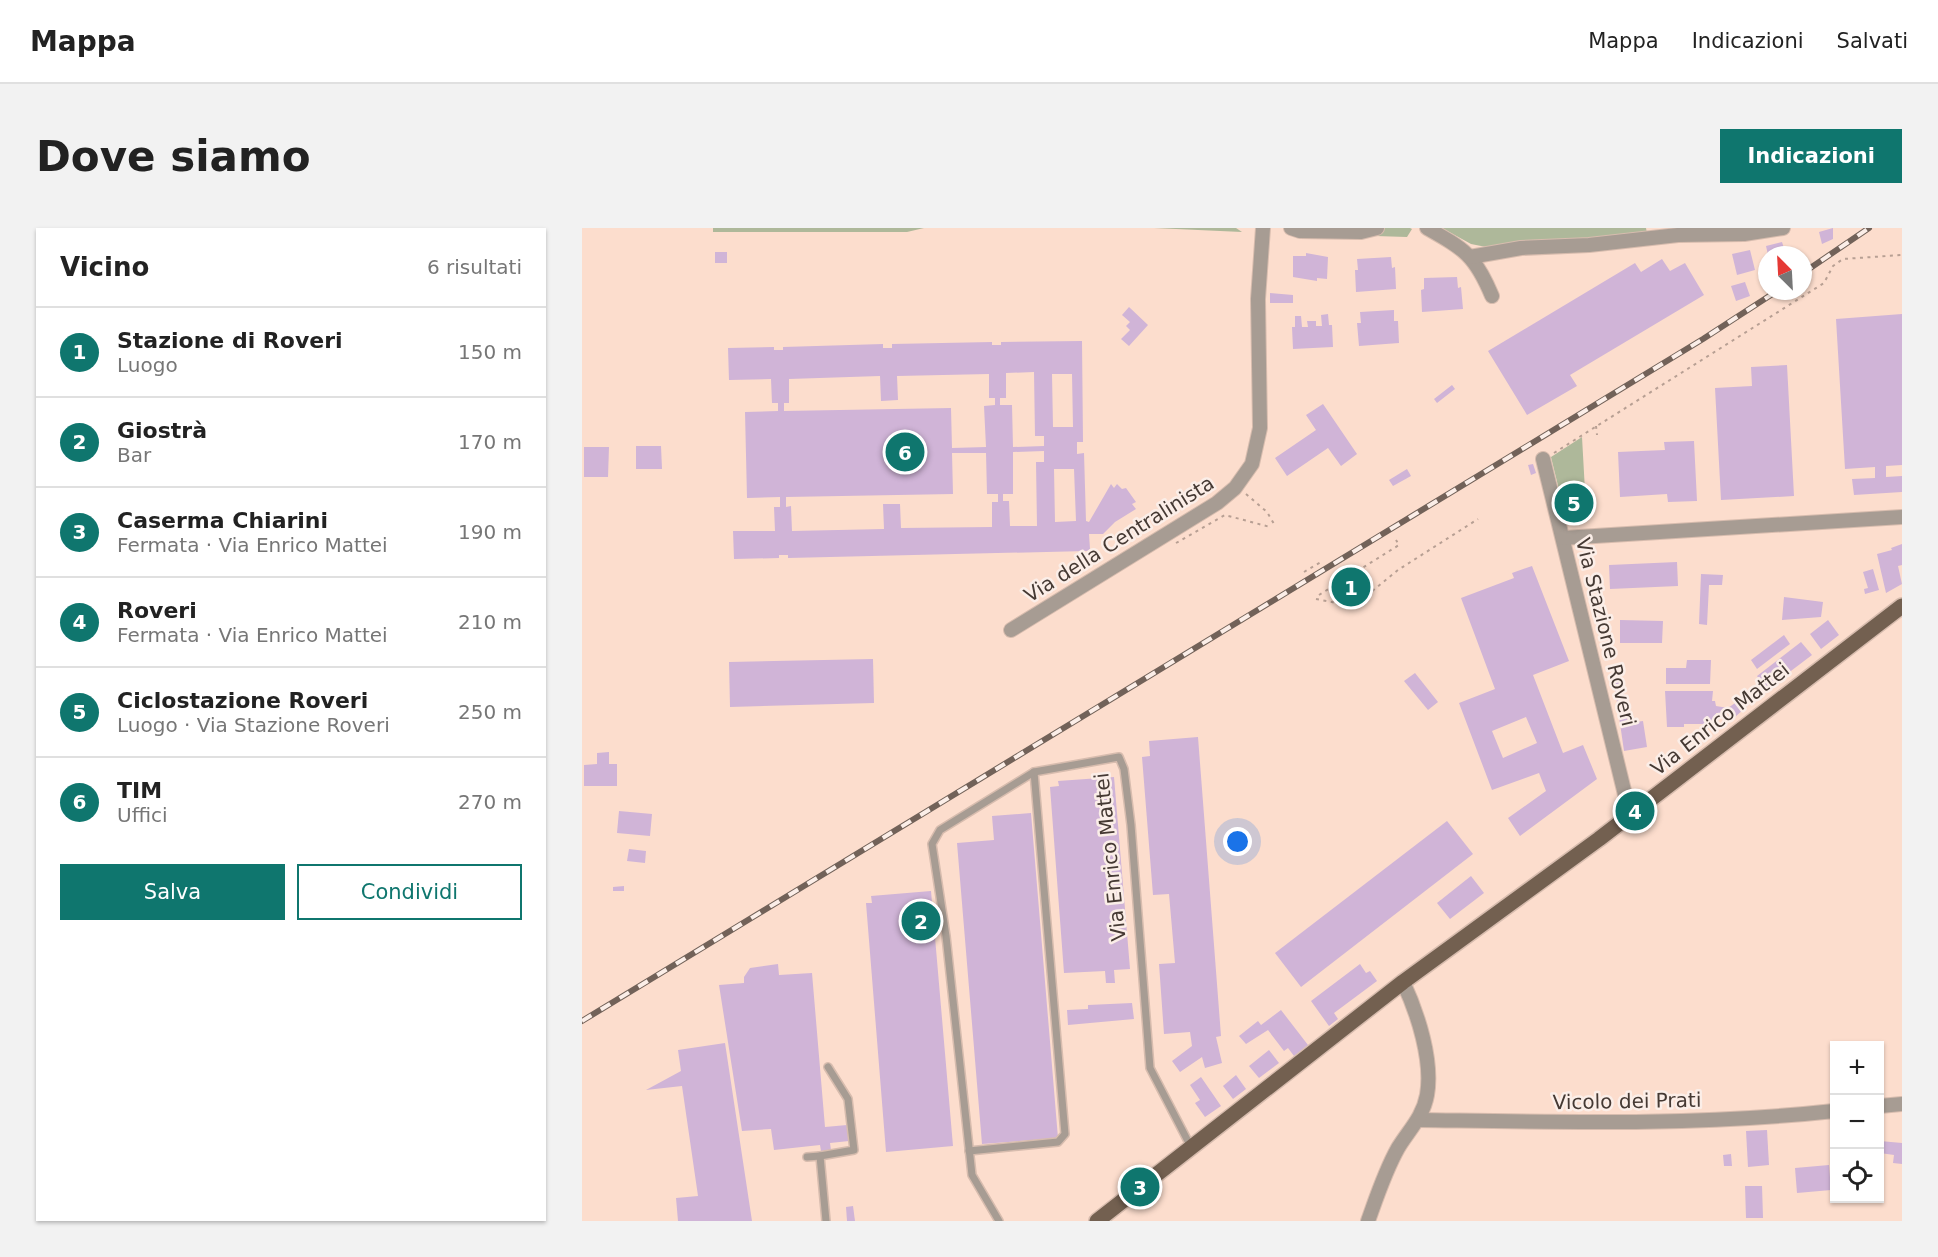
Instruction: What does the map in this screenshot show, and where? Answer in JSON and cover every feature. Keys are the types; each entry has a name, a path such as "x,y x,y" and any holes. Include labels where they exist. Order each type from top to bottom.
{"main road":[{"name":"Via Enrico Mattei","path":"1096,1221 1403,982 1630,815 1902,606"}],"street":[{"name":"Via della Centralinista","path":"1011,630 1217,503 1236,486 1252,464 1260,428 1258,299 1263,228"},
{"path":"1291,228 1361,232 1377,228"},
{"path":"1426,228 1456,244 1480,267 1492,296"},
{"path":"1470,257 1521,248 1589,245 1678,235 1744,234 1783,228"},
{"name":"Via Stazione Roveri","path":"1544,459 1630,815"},
{"path":"1563,538 1902,517"},
{"path":"1368,1221 1388,1169 1399,1146 1419,1120 1427,1095 1427,1069 1422,1040 1403,982"},
{"path":"1884,1106 1902,1104"},
{"name":"Vicolo dei Prati","path":"1419,1120 1566,1122 1763,1119 1830,1111"}],"lane":[{"name":"Via Enrico Mattei","path":"999,1221 972,1175 946,936 932,844 940,830 1034,772 1119,757 1124,769 1131,825 1150,1068 1191,1148"},
{"path":"969,1151 1058,1142 1065,1134 1034,772"},
{"path":"807,1157 854,1150 848,1099 828,1066"},
{"path":"820,1156 826,1221"}],"path":[{"path":"1544,459 1824,283 1837,262 1843,259 1902,255"},
{"path":"1596,426 1597,435"},
{"path":"1236,486 1267,512 1274,524"},
{"path":"1169,533 1177,545 1225,515 1270,527"},
{"path":"1316,599 1342,604 1365,597 1398,570 1478,519"},
{"path":"1319,595 1399,545 1396,540"},
{"path":"1304,572 1320,562"}],"green space":[{"path":"713,228 924,228 907,232 713,232"},
{"path":"1154,228 1236,228 1242,232"},
{"path":"1384,228 1412,229 1407,237 1375,236"},
{"path":"1442,228 1646,228 1647,233 1486,247 1471,244"},
{"path":"1582,437 1586,509 1582,509 1578,494 1566,497 1570,512 1565,514 1551,457"}],"building":[{"path":"1833,228 1833,239 1822,244 1819,232"},
{"path":"1782,242 1783,246 1766,246"},
{"path":"1750,250 1755,270 1737,275 1732,254"},
{"path":"715,252 727,252 727,263 715,263"},
{"path":"1306,253 1328,257 1327,279 1317,278 1317,281 1293,277 1293,256 1306,256"},
{"path":"1391,257 1392,268 1395,267 1396,289 1356,292 1357,259"},
{"path":"1662,259 1670,271 1685,263 1704,295 1570,375 1577,386 1527,415 1488,351 1635,263 1641,272"},
{"path":"1457,277 1458,288 1461,287 1463,309 1422,312 1421,290 1424,289 1424,278"},
{"path":"1745,282 1750,296 1736,301 1731,286"},
{"path":"1270,293 1293,295 1293,303 1270,303"},
{"path":"1129,307 1148,325 1129,346 1121,339 1130,330 1126,326 1130,322 1122,315"},
{"path":"1394,310 1394,321 1398,321 1399,343 1359,346 1357,323 1361,323 1360,312"},
{"path":"1328,314 1329,325 1332,325 1333,347 1293,349 1292,327 1295,327 1295,316 1301,316 1302,327 1308,327 1307,321 1316,321 1316,326 1322,326 1321,315"},
{"path":"1902,314 1902,465 1886,466 1886,477 1902,476 1902,492 1854,495 1852,479 1875,478 1875,467 1845,469 1836,319"},
{"path":"1082,341 1083,442 1077,442 1077,454 1084,453 1086,521 1089,522 1111,484 1114,488 1117,484 1122,489 1126,488 1136,502 1132,504 1136,509 1115,522 1103,534 1089,534 1090,549 1087,551 788,558 788,555 779,555 779,558 734,559 733,531 775,531 774,507 780,507 780,497 747,498 745,412 778,411 778,403 772,403 771,379 729,380 728,348 774,347 774,350 783,350 783,347 883,344 883,348 892,348 892,344 992,342 992,345 1001,345 1001,342","holes":["1034,372 1035,436 1044,436 1044,446 1013,447 1012,405 1000,405 1000,398 1006,398 1006,373","989,374 989,398 995,398 995,405 984,406 986,447 952,448 951,408 784,411 784,403 789,403 789,379 880,376 881,401 898,400 897,376","1052,374 1072,374 1073,427 1053,427","1044,451 1044,462 1036,462 1037,526 1010,526 1009,501 1003,501 1003,494 1013,494 1013,452","952,453 986,453 987,494 998,494 998,502 992,502 992,527 901,528 900,504 883,504 884,529 792,531 791,506 786,507 786,497 953,494","1054,469 1074,469 1076,521 1055,522"]},
{"path":"1787,365 1794,496 1721,500 1715,388 1752,386 1751,367"},
{"path":"1452,385 1455,389 1437,403 1434,399"},
{"path":"1323,404 1357,454 1341,466 1328,448 1287,476 1275,458 1316,430 1306,415"},
{"path":"1694,441 1697,501 1668,502 1667,494 1620,497 1618,452 1665,450 1664,442"},
{"path":"636,446 661,446 662,469 636,469"},
{"path":"584,447 609,447 608,477 584,477"},
{"path":"1533,464 1536,473 1531,475 1528,465"},
{"path":"1407,469 1411,476 1393,486 1389,480"},
{"path":"1578,493 1582,509 1570,512 1565,496"},
{"path":"1902,544 1902,565 1898,566 1902,584 1886,593 1877,554 1892,550 1891,548"},
{"path":"1677,562 1678,586 1610,589 1609,565"},
{"path":"1532,566 1569,661 1533,675 1563,753 1583,745 1597,779 1520,836 1508,818 1546,791 1539,773 1492,790 1459,703 1495,689 1461,598 1514,578 1512,573","holes":["1526,717 1537,743 1503,758 1492,731"]},
{"path":"1873,569 1879,590 1865,594 1864,589 1868,588 1863,572"},
{"path":"1359,571 1365,582 1349,592 1342,581"},
{"path":"1701,574 1723,575 1722,585 1709,585 1707,625 1699,624"},
{"path":"1784,597 1823,602 1821,617 1782,620"},
{"path":"1620,620 1663,621 1662,643 1620,643"},
{"path":"1828,620 1839,635 1821,649 1810,634"},
{"path":"1784,635 1790,644 1757,669 1751,660"},
{"path":"1801,642 1812,655 1767,689 1757,676"},
{"path":"873,659 874,703 730,707 729,662"},
{"path":"1687,660 1711,660 1710,684 1666,684 1666,668 1686,668"},
{"path":"1415,673 1438,702 1428,710 1404,681"},
{"path":"1622,681 1628,723 1643,721 1647,747 1624,751 1614,682"},
{"path":"1665,691 1713,691 1712,701 1715,701 1716,706 1728,708 1749,693 1755,699 1735,717 1728,709 1728,713 1716,713 1716,724 1684,724 1684,727 1667,727"},
{"path":"1198,737 1221,1036 1216,1037 1222,1063 1205,1068 1202,1057 1180,1072 1172,1061 1192,1046 1190,1032 1164,1034 1159,964 1175,963 1169,894 1153,895 1142,757 1150,756 1149,741"},
{"path":"609,752 609,764 617,764 617,786 584,786 584,765 597,764 597,753"},
{"path":"1114,777 1130,969 1114,970 1115,983 1106,983 1105,971 1064,973 1050,787 1059,786 1058,781"},
{"path":"619,811 652,814 650,836 617,833"},
{"path":"1031,813 1058,1138 982,1144 957,843 994,840 992,816"},
{"path":"1447,821 1473,854 1301,987 1275,953"},
{"path":"629,849 646,851 645,863 627,861"},
{"path":"1471,876 1484,893 1450,919 1437,903"},
{"path":"624,886 624,891 613,891 613,887"},
{"path":"931,891 953,1146 886,1152 866,903 872,903 871,896"},
{"path":"778,964 779,975 812,973 825,1127 847,1125 849,1141 830,1143 831,1150 821,1151 820,1145 774,1150 771,1129 742,1131 719,985 744,983 744,977 750,968"},
{"path":"1360,964 1366,973 1370,971 1377,981 1334,1013 1338,1019 1329,1026 1311,1001"},
{"path":"1132,1003 1134,1019 1068,1025 1067,1010 1088,1009 1088,1005"},
{"path":"1281,1010 1308,1045 1294,1056 1288,1048 1284,1051 1268,1030 1246,1044 1239,1036 1258,1021 1261,1025"},
{"path":"725,1043 752,1221 678,1221 676,1198 698,1196 682,1086 646,1090 681,1071 678,1050"},
{"path":"1269,1050 1279,1063 1259,1078 1249,1066"},
{"path":"1236,1075 1246,1089 1233,1099 1223,1086"},
{"path":"1201,1077 1221,1106 1205,1117 1195,1103 1200,1100 1190,1085"},
{"path":"1767,1130 1769,1165 1748,1167 1746,1131"},
{"path":"1884,1141 1902,1143 1902,1164 1893,1163 1894,1155 1884,1154"},
{"path":"1731,1154 1732,1166 1724,1166 1723,1155"},
{"path":"1829,1165 1830,1190 1797,1193 1795,1168"},
{"path":"1745,1186 1762,1186 1763,1218 1746,1218"},
{"path":"853,1206 855,1221 847,1221 846,1207"}],"railway":[{"path":"1812,267 1869,228"},
{"path":"582,1021 1703,339 1763,300"}],"place":[{"name":"TIM","path":"905,452"},
{"name":"Ciclostazione Roveri","path":"1574,503"},
{"name":"Stazione di Roveri","path":"1351,587"},
{"name":"Roveri","path":"1635,811"},
{"name":"Giostrà","path":"921,921"},
{"name":"Caserma Chiarini","path":"1140,1187"}]}
